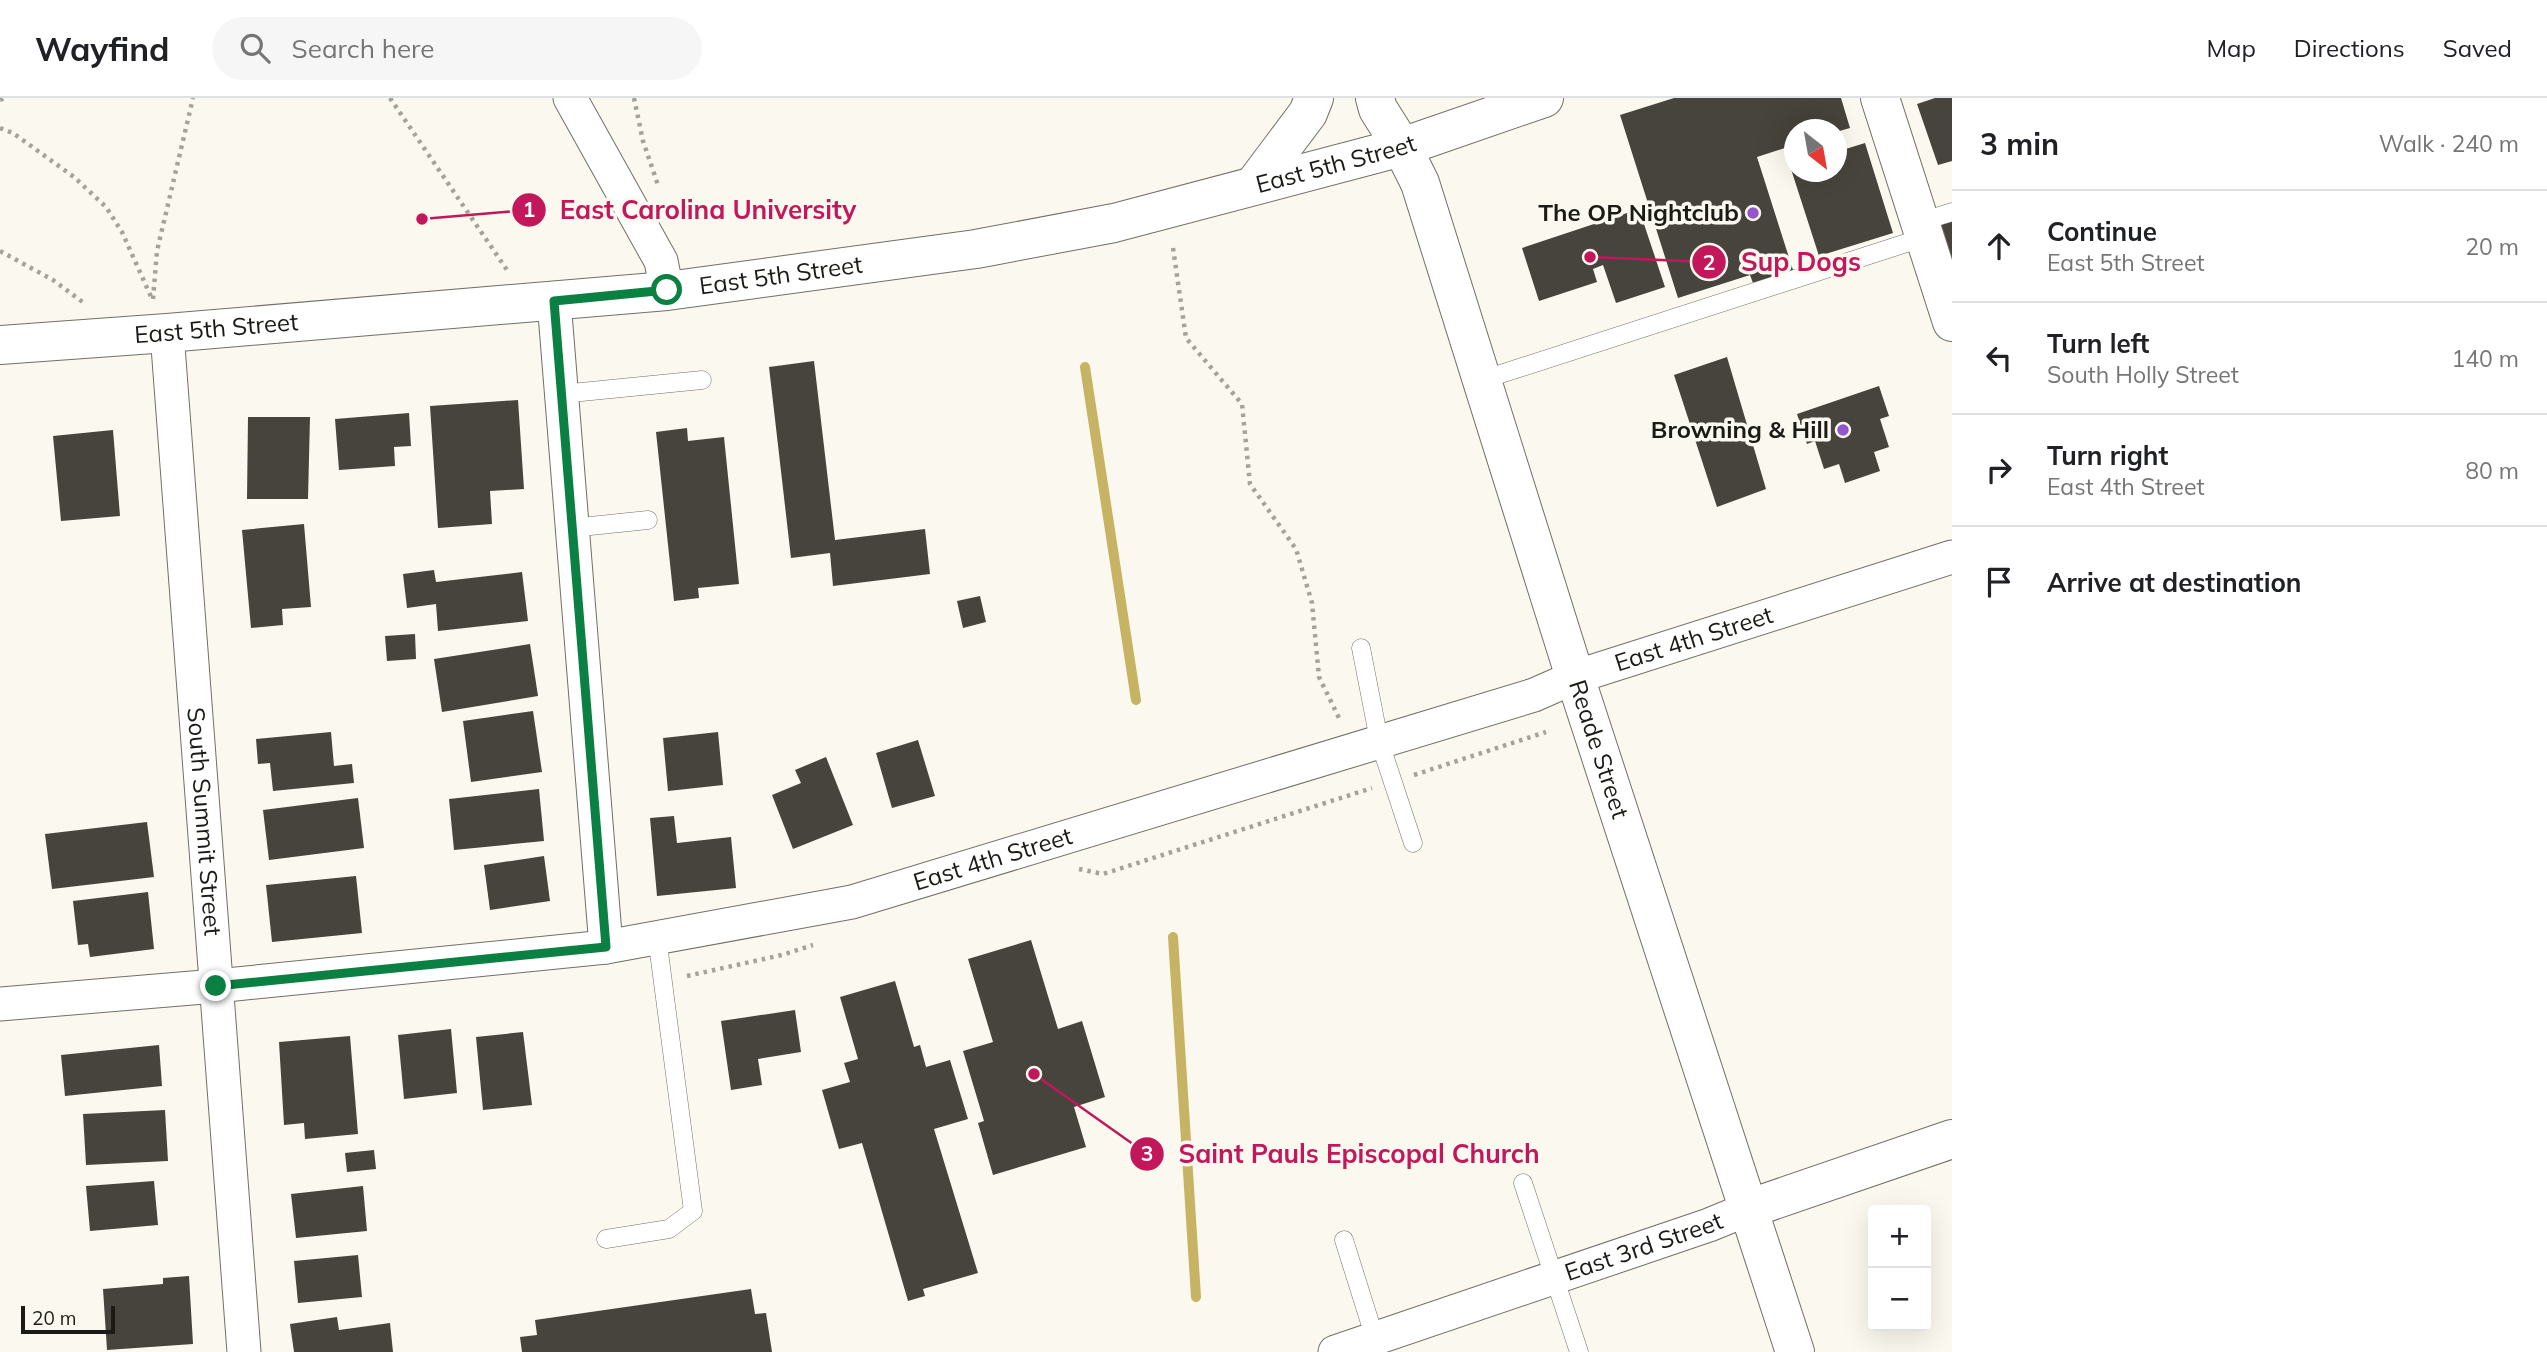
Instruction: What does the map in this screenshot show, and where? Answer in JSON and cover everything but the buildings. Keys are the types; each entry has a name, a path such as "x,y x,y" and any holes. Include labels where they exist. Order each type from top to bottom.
{"main road":[{"path":"1254,185 1308,113 1314,98"},
{"name":"Reade Street","path":"1375,98 1378,109 1402,147 1420,183 1575,677 1795,1352"},
{"name":"East 5th Street","path":"0,345 667,290 976,249 1114,223 1402,147 1544,98"},
{"path":"1880,98 1932,224 1944,271 1952,321"},
{"name":"East 3rd Street","path":"1748,1209 1952,1139"}],"street":[{"path":"570,98 661,261 667,290"},
{"path":"554,301 606,947"},
{"name":"South Summit Street","path":"167,333 244,1352"},
{"name":"East 4th Street","path":"0,1004 216,986 606,947 852,902 1376,727 1534,695 1575,677 1952,557"},
{"name":"East 3rd Street","path":"1335,1352 1376,1345 1553,1276 1709,1225 1748,1209"}],"lane":[{"path":"1482,380 1932,224"},
{"path":"561,394 702,380"},
{"path":"571,528 648,520"},
{"path":"1361,648 1376,727 1413,843"},
{"path":"606,1239 669,1229 693,1211 657,937"},
{"path":"1523,1183 1579,1352"},
{"path":"1343,1240 1376,1345"}],"path":[{"path":"0,100 5,98"},
{"path":"0,128 13,132 74,177 106,206 153,300 157,251 193,98"},
{"path":"390,98 508,271"},
{"path":"634,98 643,141 659,187"},
{"path":"1173,247 1186,338 1242,404 1250,484 1296,549 1312,603 1319,677 1342,725 1376,727"},
{"path":"0,251 53,281 88,305"},
{"path":"1072,867 1103,873 1546,733"},
{"path":"687,976 782,955 815,944"}],"waterway":[{"path":"1085,367 1136,700"},
{"path":"1173,937 1196,1297"}],"place":[{"name":"The OP Nightclub","path":"1753,213"},
{"name":"East Carolina University","path":"422,219"},
{"name":"Sup Dogs","path":"1590,257"},
{"name":"Browning & Hill","path":"1843,430"},
{"name":"Saint Pauls Episcopal Church","path":"1034,1074"}],"route":[{"path":"216,986 606,947 554,301 667,290"}]}
